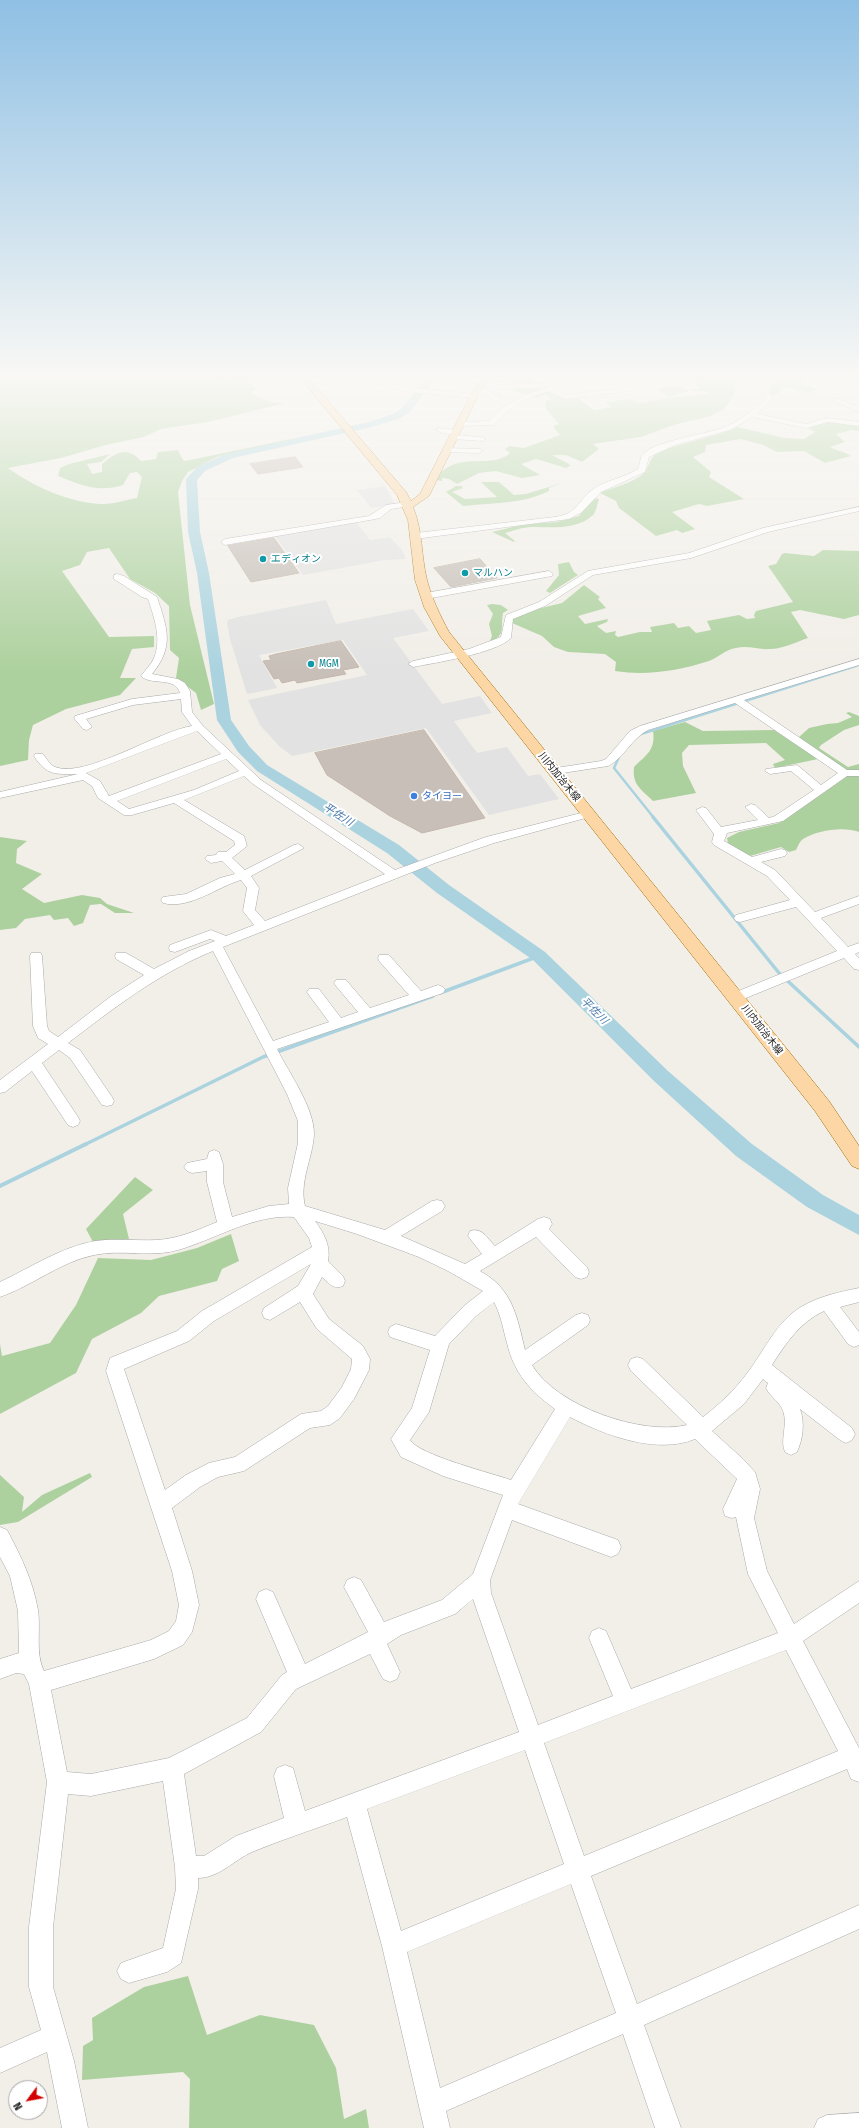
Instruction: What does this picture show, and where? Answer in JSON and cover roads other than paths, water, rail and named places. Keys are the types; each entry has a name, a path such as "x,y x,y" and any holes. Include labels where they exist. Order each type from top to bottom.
{"main road":[{"name":"川内加治木線","path":"386,474 407,504 416,536 421,580 426,596 436,620 459,654 556,771 736,996 822,1106 859,1161"},
{"path":"407,504 413,504 424,496 435,474"}],"street":[{"path":"416,536 524,522 562,519 578,512 594,493 636,474"},
{"path":"225,542 370,518 377,516 389,507 407,504"},
{"path":"413,664 459,654 497,643 506,638 509,617 542,604 579,579 591,573 691,555 766,530 859,509"},
{"path":"426,596 549,574"},
{"path":"117,577 121,578 145,595 152,597 160,622 162,633 159,658 146,676 174,681 181,685 186,695 187,712 199,728 245,772 257,782 395,874"},
{"path":"556,771 604,764 610,761 634,733 644,728 739,701 859,662"},
{"path":"87,727 79,718 132,702 186,695"},
{"path":"739,701 844,774"},
{"path":"3,795 83,774 190,729 199,728"},
{"path":"108,800 228,755"},
{"path":"39,756 49,768 56,771 83,774 94,780 99,785 102,796 128,813 198,792 245,772"},
{"path":"770,771 793,767 821,790"},
{"path":"859,773 844,774 779,819 734,826 723,830 720,834 718,842 771,873 859,966"},
{"path":"175,799 240,839 241,846 236,852 219,857 244,875 253,888 249,911 262,926"},
{"path":"751,807 767,822"},
{"path":"702,810 720,834"},
{"path":"0,1088 58,1042 115,1000 154,975 221,943 431,860 490,840 589,814"},
{"path":"167,900 174,901 190,897 224,881 244,875 298,848"},
{"path":"749,861 780,853"},
{"path":"813,917 859,900"},
{"path":"740,918 799,902"},
{"path":"175,948 211,934 221,943 305,1120 307,1133 296,1186 298,1210 316,1236 320,1257 337,1281"},
{"path":"736,996 859,947"},
{"path":"36,956 40,1026 43,1034 75,1054 107,1101"},
{"path":"121,956 154,975"},
{"path":"384,958 418,996"},
{"path":"341,983 366,1014"},
{"path":"271,1051 338,1024 438,990"},
{"path":"314,992 338,1024"},
{"path":"34,1062 73,1121"},
{"path":"192,1167 215,1160 215,1182 226,1225"},
{"path":"385,1238 437,1206"},
{"path":"0,1290 81,1251 96,1248 174,1245 244,1219 281,1210 298,1210 322,1215 422,1252 483,1281 495,1291 504,1305 521,1363 539,1385 566,1407 629,1431 666,1436 690,1434 700,1429 732,1405 759,1371 788,1327 803,1315 828,1303 859,1295"},
{"path":"465,1272 492,1254 541,1226 581,1272"},
{"path":"476,1236 492,1254"},
{"path":"270,1313 304,1291 313,1280 320,1257"},
{"path":"39,1683 154,1649 176,1638 185,1625 189,1605 182,1571 161,1504 144,1461 132,1414 115,1371 116,1364 183,1336 208,1316 320,1257"},
{"path":"161,1504 193,1481 215,1469 238,1465 307,1420 324,1418 334,1412 348,1393 360,1370 361,1359 357,1351 323,1324 306,1297 304,1291"},
{"path":"495,1291 470,1311 442,1340 420,1412 400,1439 407,1451 443,1467 515,1490"},
{"path":"828,1303 854,1339"},
{"path":"521,1363 582,1320"},
{"path":"396,1332 440,1345"},
{"path":"394,1946 578,1869 855,1764 758,1574 745,1518 751,1489 748,1478 737,1465 637,1365"},
{"path":"759,1371 846,1434"},
{"path":"759,1371 783,1394 791,1405 796,1428 791,1446"},
{"path":"566,1407 515,1490 480,1580 481,1593 533,1737 668,2128"},
{"path":"732,1509 748,1478"},
{"path":"507,1509 611,1546"},
{"path":"0,1537 19,1573 28,1611 30,1664 39,1683 58,1782 41,1927 41,1987 62,2061 75,2128"},
{"path":"58,1782 91,1785 172,1768 254,1726 289,1682 395,1628 448,1607 480,1580"},
{"path":"354,1587 378,1638 390,1672"},
{"path":"186,1868 206,1867 244,1844 626,1702 791,1638 859,1591"},
{"path":"266,1599 300,1677"},
{"path":"599,1638 626,1702"},
{"path":"0,1669 16,1663 30,1664"},
{"path":"129,1971 167,1960 173,1955 187,1889 186,1868 172,1768"},
{"path":"285,1776 297,1824"},
{"path":"354,1803 394,1946 437,2128"},
{"path":"432,2104 630,2019 859,1917"},
{"path":"0,2060 55,2036"},
{"path":"827,2128 859,2126"}],"waterway":[{"name":"平佐川","path":"196,474 192,479 191,485 194,532 203,573 224,720 243,749 262,768 393,849 443,889 539,956 661,1076 744,1150 815,1201 859,1226"},
{"path":"641,734 859,665"},
{"path":"619,757 614,768 654,818"},
{"path":"653,817 779,973 859,1047"},
{"path":"440,993 539,956"},
{"path":"84,1145 263,1057 433,996"},
{"path":"0,1186 86,1144"}],"place":[{"name":"エディオン","path":"263,559"},
{"name":"マルハン","path":"465,573"},
{"name":"MGM","path":"311,664"},
{"name":"タイヨー","path":"414,796"}]}
